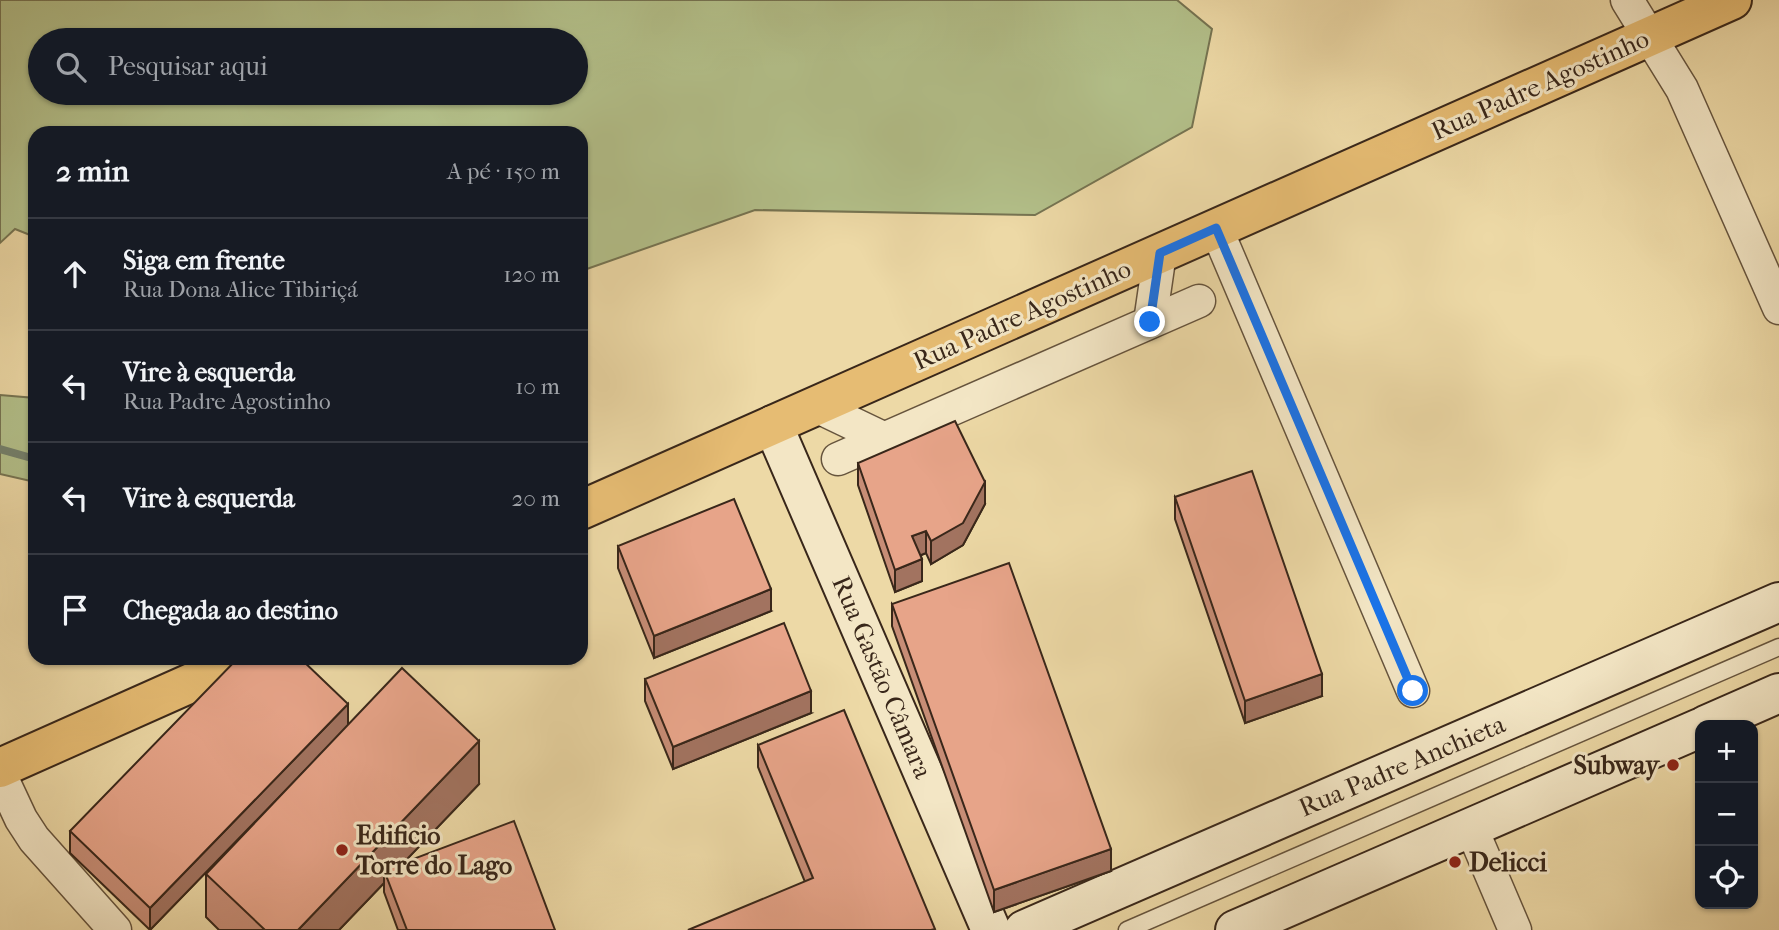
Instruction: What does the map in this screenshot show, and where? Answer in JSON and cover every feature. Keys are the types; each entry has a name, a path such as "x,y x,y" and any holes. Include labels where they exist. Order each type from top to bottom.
{"main road":[{"name":"Rua Padre Agostinho","path":"588,507 1732,0"},
{"path":"0,768 231,665"}],"street":[{"path":"1627,0 1682,89 1779,308"},
{"path":"1216,228 1413,691"},
{"path":"1150,322 1160,253"},
{"path":"838,459 1199,301"},
{"path":"816,406 885,439"},
{"name":"Rua Gastão Câmara","path":"772,425 991,930"},
{"name":"Rua Padre Anchieta","path":"1024,930 1779,602"},
{"path":"1717,720 1779,693"},
{"path":"1235,930 1695,730"},
{"path":"0,774 21,819 34,839 115,930"},
{"path":"1471,827 1515,930"}],"lane":[{"path":"1127,930 1779,647"}],"green space":[{"path":"0,0 1177,0 1212,29 1192,127 1035,215 755,210 588,269 588,126 28,126 28,234 15,229 0,243"},
{"path":"0,395 28,397 28,480 0,474"}],"building":[{"path":"955,421 985,482 963,523 931,541 926,531 912,536 922,559 895,570 858,463"},
{"path":"1252,471 1322,674 1245,701 1175,497"},
{"path":"734,499 771,589 654,636 618,546"},
{"path":"1009,563 1111,849 994,890 892,604"},
{"path":"784,623 811,691 673,747 645,679"},
{"path":"231,665 307,665 348,704 150,908 70,831"},
{"name":"Edificio Torre do Lago","path":"402,668 479,741 298,930 265,930 206,874"},
{"path":"844,710 935,929 688,930 813,878 758,745"},
{"path":"514,821 555,930 407,930 384,870"}],"waterway":[{"path":"0,449 28,457"}],"place":[{"name":"Subway","path":"1673,765"},
{"name":"Edificio Torre do Lago","path":"342,850"},
{"name":"Delicci","path":"1455,862"}],"route":[{"path":"1150,322 1160,253 1216,228 1413,691"}]}
